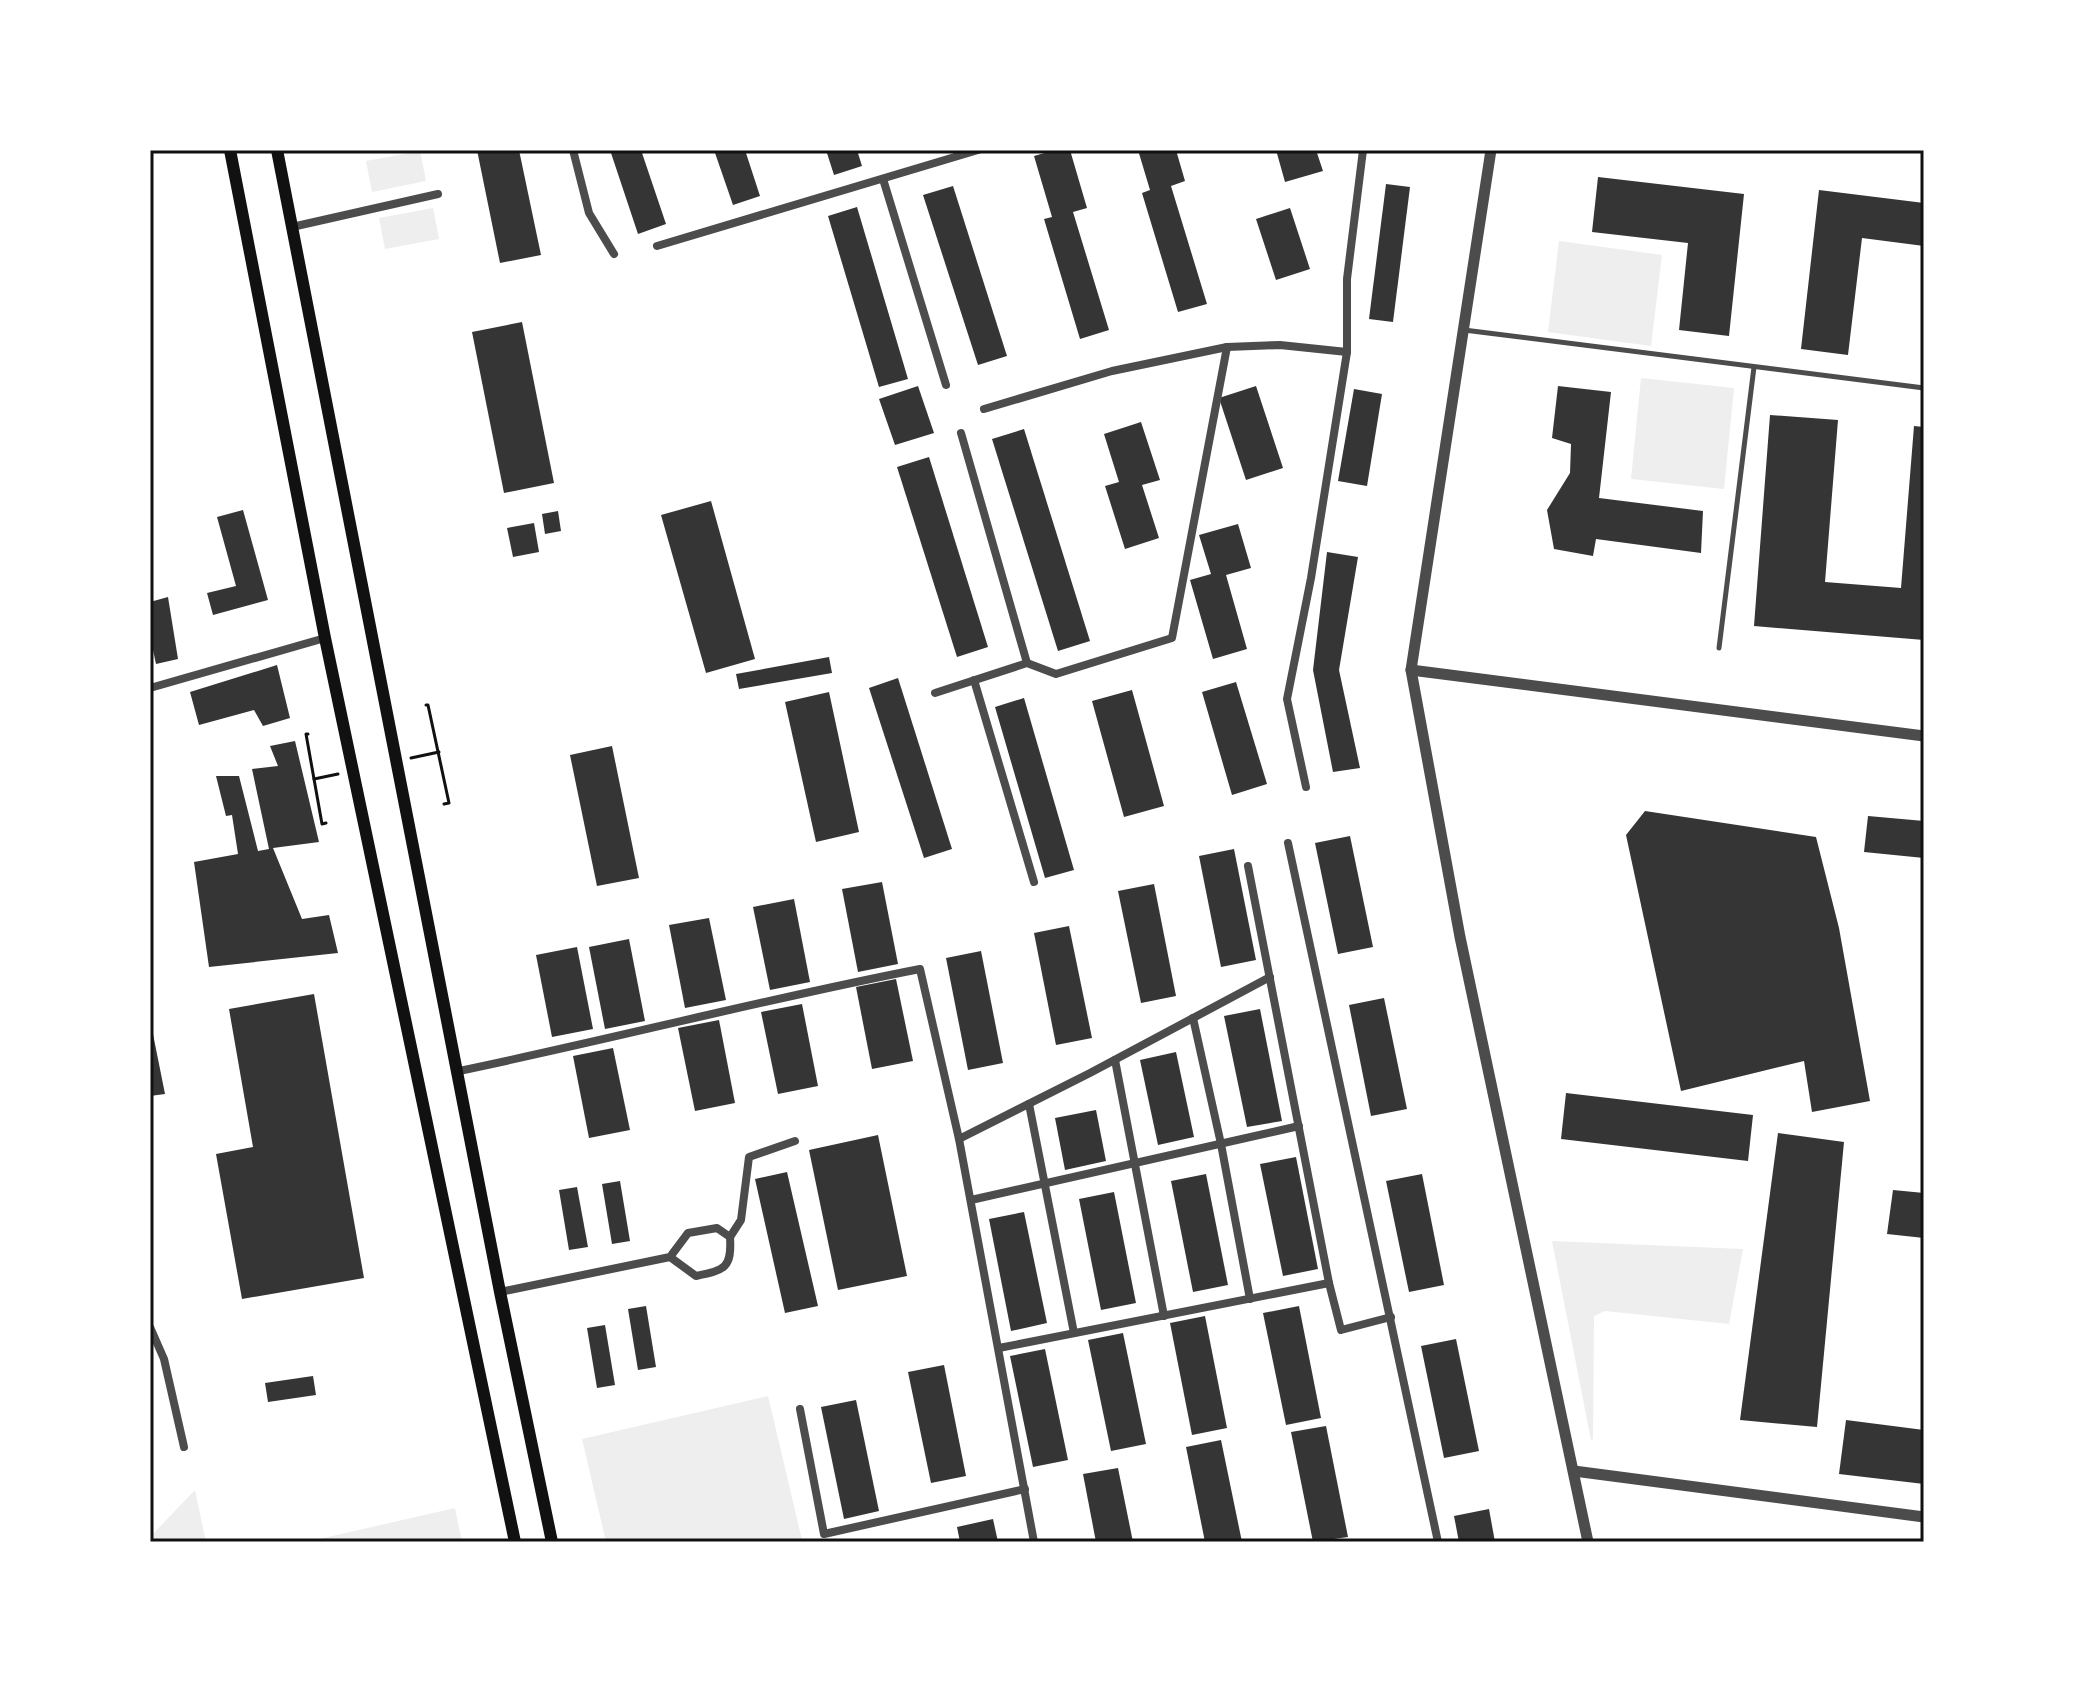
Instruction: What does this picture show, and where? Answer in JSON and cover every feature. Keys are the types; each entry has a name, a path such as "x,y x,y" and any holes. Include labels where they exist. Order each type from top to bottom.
{"main road":[{"path":"230,150 325,638 515,1542"},
{"path":"277,150 500,1292 552,1542"}],"street":[{"path":"573,150 589,213 614,254"},
{"path":"657,246 978,150"},
{"path":"1306,787 1287,699 1311,578 1347,352 1347,279 1363,150"},
{"path":"1491,150 1411,670 1460,937 1588,1542"},
{"path":"883,179 946,385"},
{"path":"292,227 438,194"},
{"path":"984,409 1112,371 1227,347 1280,345 1347,352"},
{"path":"935,693 1027,663 1056,674 1172,638 1227,347"},
{"path":"961,433 1027,663"},
{"path":"150,688 325,638"},
{"path":"1411,670 1924,736"},
{"path":"974,680 1034,882"},
{"path":"1288,843 1438,1542"},
{"path":"1248,866 1329,1283 1341,1330 1391,1317"},
{"path":"459,1071 920,969 959,1139 1034,1542"},
{"path":"959,1139 1270,977"},
{"path":"1193,1018 1250,1299"},
{"path":"1115,1060 1164,1316"},
{"path":"1029,1104 1074,1333"},
{"path":"971,1200 1299,1126"},
{"path":"670,1257 696,1276 725,1267 732,1257 730,1237 741,1220 749,1157 795,1141"},
{"path":"500,1292 670,1257 688,1233 717,1228 730,1237"},
{"path":"999,1348 1329,1283"},
{"path":"150,1327 164,1359 184,1447"},
{"path":"800,1409 825,1538 1025,1489"},
{"path":"1574,1471 1924,1517"}],"lane":[{"path":"1463,330 1924,388"},
{"path":"1719,648 1754,366"}],"path":[{"path":"426,705 449,803 444,804"},
{"path":"308,734 322,824 326,823"},
{"path":"408,759 439,752"},
{"path":"314,779 345,772"}],"shaded area":[{"path":"420,151 426,181 372,192 366,161"},
{"path":"433,208 439,239 385,249 379,218"},
{"path":"1559,241 1662,255 1651,346 1548,332"},
{"path":"1641,378 1734,388 1724,489 1631,479"},
{"path":"1552,1241 1743,1249 1729,1324 1605,1311 1594,1316 1591,1440"},
{"path":"768,1396 802,1540 606,1542 582,1439"},
{"path":"195,1490 206,1542 150,1542 150,1537"},
{"path":"455,1508 462,1542 306,1542"}],"building":[{"path":"477,150 519,150 541,255 500,263"},
{"path":"610,150 641,150 666,224 638,234"},
{"path":"714,150 745,150 760,196 733,205"},
{"path":"826,150 857,150 862,166 834,175"},
{"path":"1055,150 1070,150 1087,208 1073,212 1109,330 1080,339 1044,219 1052,217 1034,156"},
{"path":"1138,150 1176,150 1185,181 1171,186 1207,304 1178,312 1142,193 1150,190"},
{"path":"1276,150 1316,150 1323,171 1285,182"},
{"path":"1598,177 1744,194 1729,336 1679,330 1688,243 1592,232"},
{"path":"1386,184 1410,187 1393,322 1369,319"},
{"path":"953,186 1007,356 978,365 923,195"},
{"path":"1819,190 1924,203 1924,246 1862,238 1848,355 1801,349"},
{"path":"857,207 908,379 879,387 828,216"},
{"path":"1290,208 1310,269 1276,280 1256,219"},
{"path":"522,322 554,483 504,493 472,332"},
{"path":"918,386 934,433 895,445 879,399"},
{"path":"1256,386 1283,468 1246,480 1219,398"},
{"path":"1558,386 1611,392 1599,498 1703,511 1701,553 1596,539 1593,556 1554,549 1547,510 1570,473 1571,444 1552,438"},
{"path":"1354,389 1382,394 1367,486 1338,481"},
{"path":"1770,415 1838,420 1825,582 1901,588 1914,426 1924,427 1924,640 1754,626"},
{"path":"1141,422 1160,480 1142,485 1159,538 1125,549 1105,486 1119,482 1104,434"},
{"path":"1024,429 1090,641 1058,651 992,439"},
{"path":"929,457 988,647 957,657 897,467"},
{"path":"711,501 755,659 706,673 661,515"},
{"path":"243,510 268,600 213,615 207,593 236,586 217,517"},
{"path":"558,511 561,531 545,534 542,514"},
{"path":"534,523 539,552 513,557 507,528"},
{"path":"1238,524 1251,568 1226,575 1247,649 1213,659 1190,580 1211,574 1199,535"},
{"path":"1327,552 1358,557 1339,670 1360,768 1333,772 1313,670"},
{"path":"168,597 178,659 156,664 150,636 150,602"},
{"path":"829,657 832,673 739,689 736,674"},
{"path":"277,665 290,718 263,726 254,710 199,725 190,692"},
{"path":"898,678 952,849 924,858 869,688"},
{"path":"1236,682 1267,784 1232,795 1202,692"},
{"path":"1132,690 1164,806 1124,817 1092,701"},
{"path":"829,692 859,832 816,842 785,702"},
{"path":"1024,698 1074,870 1045,878 995,707"},
{"path":"295,741 319,842 273,848 302,919 329,915 338,953 209,967 194,862 238,854 232,815 226,816 216,776 239,776 258,851 269,849 252,769 278,766 270,746"},
{"path":"612,746 639,878 597,886 570,755"},
{"path":"1645,811 1816,837 1839,928 1870,1101 1812,1112 1804,1061 1681,1091 1626,835"},
{"path":"1868,816 1924,821 1924,858 1864,852"},
{"path":"1350,836 1373,947 1338,954 1315,843"},
{"path":"1234,849 1256,960 1221,967 1199,856"},
{"path":"882,882 898,964 858,972 842,889"},
{"path":"1154,884 1176,996 1141,1003 1118,891"},
{"path":"794,899 810,982 770,990 753,907"},
{"path":"709,918 726,1000 685,1008 669,925"},
{"path":"1069,926 1092,1038 1056,1045 1034,933"},
{"path":"629,939 645,1021 605,1029 589,947"},
{"path":"577,947 593,1029 552,1037 536,955"},
{"path":"981,951 1003,1063 968,1070 946,958"},
{"path":"896,979 913,1061 872,1069 856,987"},
{"path":"314,994 364,1278 242,1299 216,1154 253,1147 229,1009"},
{"path":"1384,998 1407,1109 1371,1116 1349,1005"},
{"path":"802,1004 818,1086 778,1094 761,1012"},
{"path":"1260,1009 1282,1121 1247,1127 1224,1016"},
{"path":"719,1020 735,1103 695,1111 678,1028"},
{"path":"150,1024 165,1094 150,1096"},
{"path":"613,1048 630,1130 589,1138 573,1056"},
{"path":"1176,1052 1194,1137 1158,1145 1140,1060"},
{"path":"1566,1093 1753,1115 1748,1161 1561,1139"},
{"path":"1096,1110 1106,1161 1065,1170 1055,1118"},
{"path":"1778,1133 1844,1142 1817,1427 1740,1420"},
{"path":"878,1135 907,1276 838,1290 809,1150"},
{"path":"1296,1157 1318,1269 1283,1276 1260,1164"},
{"path":"787,1172 818,1306 785,1313 755,1179"},
{"path":"1206,1174 1228,1285 1193,1292 1171,1181"},
{"path":"1422,1174 1444,1285 1409,1292 1386,1181"},
{"path":"620,1181 630,1241 612,1244 602,1184"},
{"path":"577,1187 588,1247 569,1250 559,1190"},
{"path":"1893,1190 1924,1193 1924,1238 1887,1234"},
{"path":"1114,1192 1136,1303 1101,1310 1079,1199"},
{"path":"1024,1212 1047,1323 1011,1331 989,1219"},
{"path":"646,1306 656,1367 638,1370 628,1309"},
{"path":"1299,1306 1321,1418 1286,1425 1263,1313"},
{"path":"1205,1316 1227,1428 1192,1435 1170,1323"},
{"path":"605,1325 615,1385 597,1388 587,1328"},
{"path":"1123,1333 1146,1444 1111,1451 1088,1340"},
{"path":"1456,1339 1479,1451 1444,1458 1421,1346"},
{"path":"1045,1349 1068,1460 1033,1467 1010,1356"},
{"path":"944,1365 966,1476 931,1483 908,1372"},
{"path":"313,1376 316,1395 268,1402 265,1383"},
{"path":"856,1400 879,1511 844,1519 821,1407"},
{"path":"1846,1420 1924,1430 1924,1484 1839,1474"},
{"path":"1326,1426 1348,1537 1313,1542 1291,1432"},
{"path":"1221,1440 1242,1542 1205,1542 1186,1447"},
{"path":"1118,1468 1133,1542 1096,1542 1083,1474"},
{"path":"1489,1509 1495,1542 1459,1542 1454,1516"},
{"path":"993,1519 998,1542 960,1542 957,1527"}]}
